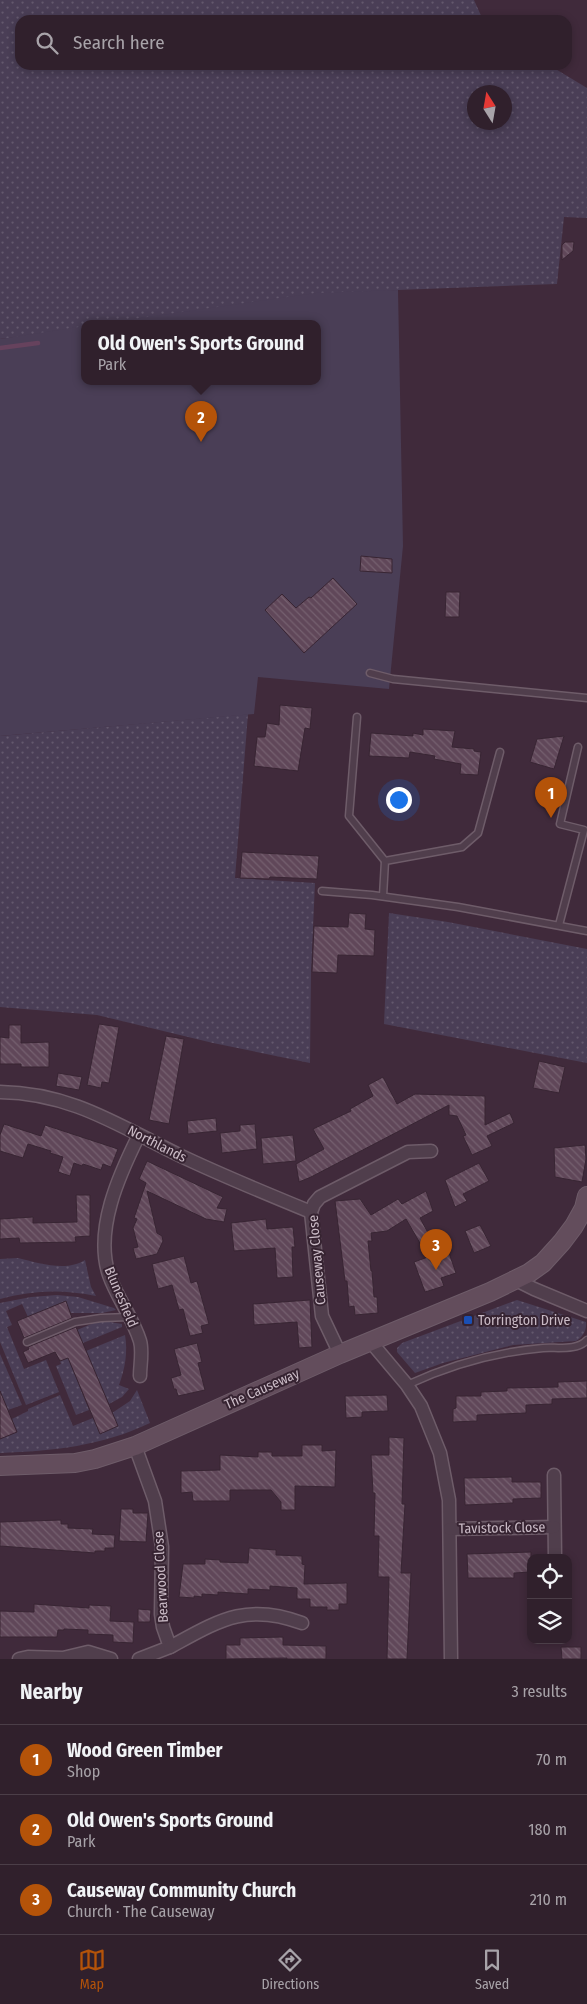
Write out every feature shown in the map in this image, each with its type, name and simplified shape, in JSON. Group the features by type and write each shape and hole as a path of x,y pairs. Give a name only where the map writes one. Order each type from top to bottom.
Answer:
{"main road":[{"name":"The Causeway","path":"0,1466 75,1463 135,1446 340,1354 490,1292 516,1280 543,1263 562,1242 584,1208 587,1196"}],"street":[{"name":"Northlands","path":"0,1092 31,1094 63,1100 106,1117 218,1173 310,1212"},
{"name":"Blunesfield","path":"139,1135 113,1197 104,1242 104,1253 109,1275 141,1342 140,1376"},
{"name":"Causeway Close","path":"340,1354 322,1316 310,1212 320,1197 408,1152 431,1151"},
{"path":"516,1280 587,1311"},
{"path":"370,1341 407,1385 424,1414 440,1453 449,1497 452,1659"},
{"name":"Bearwood Close","path":"135,1446 155,1501 162,1547 161,1614 170,1647"},
{"name":"Tavistock Close","path":"554,1475 555,1554"},
{"name":"Tavistock Close","path":"450,1529 554,1527"},
{"path":"139,1659 170,1647 214,1624 233,1617 271,1613 302,1623"},
{"path":"18,1659 28,1657 63,1658 88,1652 111,1659"}],"lane":[{"path":"370,674 393,679 587,698"},
{"path":"357,717 349,816 385,862 383,896"},
{"path":"558,925 584,830 560,824 578,747"},
{"path":"385,862 462,847 478,833 500,752"},
{"path":"322,891 383,896 458,907 587,932"},
{"path":"27,1342 75,1322 101,1318 129,1317"},
{"path":"407,1385 434,1372 464,1363 543,1348 572,1347 580,1345 587,1340"}],"shaded area":[{"path":"0,0 474,0 481,15 15,15 15,70 557,70 587,88 587,218 564,217 557,284 398,290 154,320 81,320 81,329 0,339"},
{"path":"398,290 403,546 389,689 258,677 254,714 0,736 0,339 81,327 81,385 321,385 321,320 127,320 316,293"},
{"path":"248,714 235,878 315,883 310,1063 213,1043 97,1015 0,1007 0,736"},
{"path":"389,913 448,922 587,949 587,1063 384,1024"},
{"path":"18,1258 61,1266 78,1264 85,1260 91,1287 96,1296 72,1292 48,1292 0,1299 0,1259"},
{"path":"57,1295 78,1297 116,1310 102,1313 71,1313 65,1301 28,1317 22,1304 6,1311 12,1325 7,1327 24,1369 46,1360 59,1392 26,1405 0,1342 0,1303 31,1297"},
{"path":"517,1300 586,1322 584,1333 576,1341 513,1345 443,1363 415,1373 397,1352 397,1348 402,1343"},
{"path":"104,1321 122,1324 122,1327 83,1343 77,1330 96,1322"},
{"path":"125,1335 125,1360 119,1385 129,1389 122,1397 109,1404 86,1351"},
{"path":"0,1354 22,1405 8,1410 0,1391"},
{"path":"68,1358 89,1410 76,1415 56,1366 61,1364 60,1361"},
{"path":"137,1390 150,1423 114,1437 77,1446 39,1451 0,1453 0,1439 17,1432 12,1419 28,1411 28,1409 60,1395 73,1426 93,1418 100,1433 118,1426 112,1413 130,1401"}],"building":[{"path":"565,242 574,242 573,251 562,260 562,245"},
{"path":"361,556 392,559 392,573 360,571"},
{"path":"333,578 357,604 304,653 265,610 282,594 296,608 309,597 311,598"},
{"path":"446,592 460,592 459,617 445,617"},
{"path":"280,705 312,708 310,729 305,728 298,771 254,766 257,737 265,737 267,723 279,725"},
{"path":"423,729 455,731 452,747 474,749 474,751 481,752 478,775 460,774 461,764 434,759 435,756 410,752 409,758 369,756 371,733 413,736 413,733 423,735"},
{"path":"564,736 554,769 530,762 537,739"},
{"path":"242,852 319,856 317,879 240,878"},
{"path":"349,913 366,914 365,929 375,930 374,956 338,955 337,973 312,972 314,926 348,927"},
{"path":"99,1024 119,1027 109,1083 102,1082 101,1088 87,1085"},
{"path":"9,1025 21,1025 21,1043 49,1042 49,1067 21,1067 21,1064 0,1064 0,1037 9,1038"},
{"path":"166,1036 184,1039 169,1124 149,1120"},
{"path":"539,1061 565,1067 559,1093 533,1088"},
{"path":"58,1073 82,1077 79,1090 56,1086"},
{"path":"383,1077 397,1104 415,1094 485,1096 485,1125 510,1113 514,1123 487,1136 492,1146 472,1155 463,1136 466,1135 457,1116 449,1115 449,1105 299,1182 296,1164 324,1149 313,1129 351,1111 350,1109 373,1096 368,1085"},
{"path":"216,1118 217,1131 188,1134 187,1121"},
{"path":"4,1124 41,1136 45,1125 118,1149 111,1167 103,1164 101,1170 74,1163 70,1176 58,1172 63,1157 50,1153 51,1151 28,1144 23,1158 0,1151 0,1135"},
{"path":"255,1124 257,1149 222,1153 220,1133 240,1131 240,1125"},
{"path":"293,1135 296,1161 263,1164 261,1138"},
{"path":"585,1145 586,1159 582,1182 555,1177 554,1148"},
{"path":"147,1161 223,1197 217,1208 227,1209 224,1222 206,1219 147,1191 157,1233 162,1236 163,1241 157,1254 136,1259 133,1248 138,1247 133,1228 137,1219 134,1218 146,1183 139,1179"},
{"path":"479,1163 489,1181 463,1194 467,1201 455,1207 445,1180"},
{"path":"426,1191 433,1211 420,1218 439,1253 448,1250 456,1273 441,1278 444,1286 425,1292 414,1262 428,1257 406,1219 387,1231 371,1233 372,1241 368,1241 374,1297 377,1297 378,1313 355,1315 354,1306 349,1307 335,1201 360,1199 371,1215 398,1199 402,1204"},
{"path":"76,1195 90,1195 90,1236 75,1237 76,1242 20,1243 19,1238 0,1239 0,1219 33,1217 33,1223 77,1222"},
{"path":"266,1219 267,1229 293,1227 295,1247 292,1247 293,1277 277,1278 275,1248 234,1251 231,1223"},
{"path":"480,1225 491,1246 474,1253 465,1231"},
{"path":"184,1256 191,1283 197,1281 209,1324 201,1326 203,1333 190,1336 183,1309 179,1310 172,1285 158,1289 152,1264"},
{"path":"310,1300 312,1347 299,1348 297,1322 254,1325 253,1304"},
{"path":"66,1301 72,1318 24,1338 17,1321"},
{"path":"76,1327 118,1426 100,1434 68,1358 60,1361 55,1352 28,1363 23,1352 29,1349 28,1347"},
{"path":"197,1343 202,1362 198,1363 205,1390 178,1396 171,1378 181,1375 174,1349"},
{"path":"587,1381 587,1398 552,1399 552,1404 526,1405 526,1413 477,1415 477,1421 453,1422 456,1396 481,1396 481,1392 507,1391 507,1388 558,1387 558,1382"},
{"path":"0,1391 17,1432 0,1439"},
{"path":"387,1395 388,1411 362,1412 362,1417 346,1418 345,1396"},
{"path":"389,1437 404,1438 402,1504 405,1504 401,1573 411,1573 407,1659 387,1659 389,1577 378,1577 379,1536 374,1536 375,1493 373,1493 371,1455 389,1455"},
{"path":"302,1445 322,1445 322,1451 336,1450 335,1487 295,1486 295,1510 281,1510 281,1502 271,1490 230,1490 230,1501 193,1501 192,1492 181,1493 181,1471 220,1470 220,1455 258,1457 258,1452 272,1452 272,1456 302,1456"},
{"path":"512,1477 512,1482 541,1482 541,1498 513,1499 513,1503 465,1505 464,1478"},
{"path":"121,1509 133,1509 133,1513 148,1513 146,1542 119,1541"},
{"path":"61,1520 61,1524 68,1524 68,1528 93,1529 92,1534 115,1535 114,1548 105,1548 105,1551 95,1551 95,1553 0,1546 0,1522"},
{"path":"249,1548 276,1550 276,1555 302,1556 302,1564 305,1565 304,1584 347,1583 347,1604 339,1604 339,1610 327,1610 327,1607 310,1607 310,1599 297,1599 297,1588 270,1586 270,1590 248,1589 248,1594 218,1592 218,1595 202,1594 202,1597 179,1597 183,1564 205,1564 205,1559 220,1560 220,1562 248,1563"},
{"path":"531,1552 531,1554 527,1554 527,1572 514,1573 514,1578 468,1578 467,1554"},
{"path":"34,1604 89,1608 89,1605 111,1606 110,1621 134,1622 133,1643 113,1642 113,1635 88,1634 88,1630 58,1630 57,1637 0,1637 0,1611 34,1612"},
{"path":"138,1609 151,1610 150,1622 138,1622"},
{"path":"283,1637 283,1645 326,1646 326,1659 226,1659 226,1645 240,1645 240,1638"},
{"path":"561,1647 581,1647 581,1659 562,1659"}],"waterway":[{"path":"0,348 38,343"}],"place":[{"name":"Old Owen's Sports Ground","path":"201,442"},
{"name":"Wood Green Timber","path":"551,818"},
{"name":"Causeway Community Church","path":"436,1270"},
{"name":"Torrington Drive","path":"468,1320"}]}
